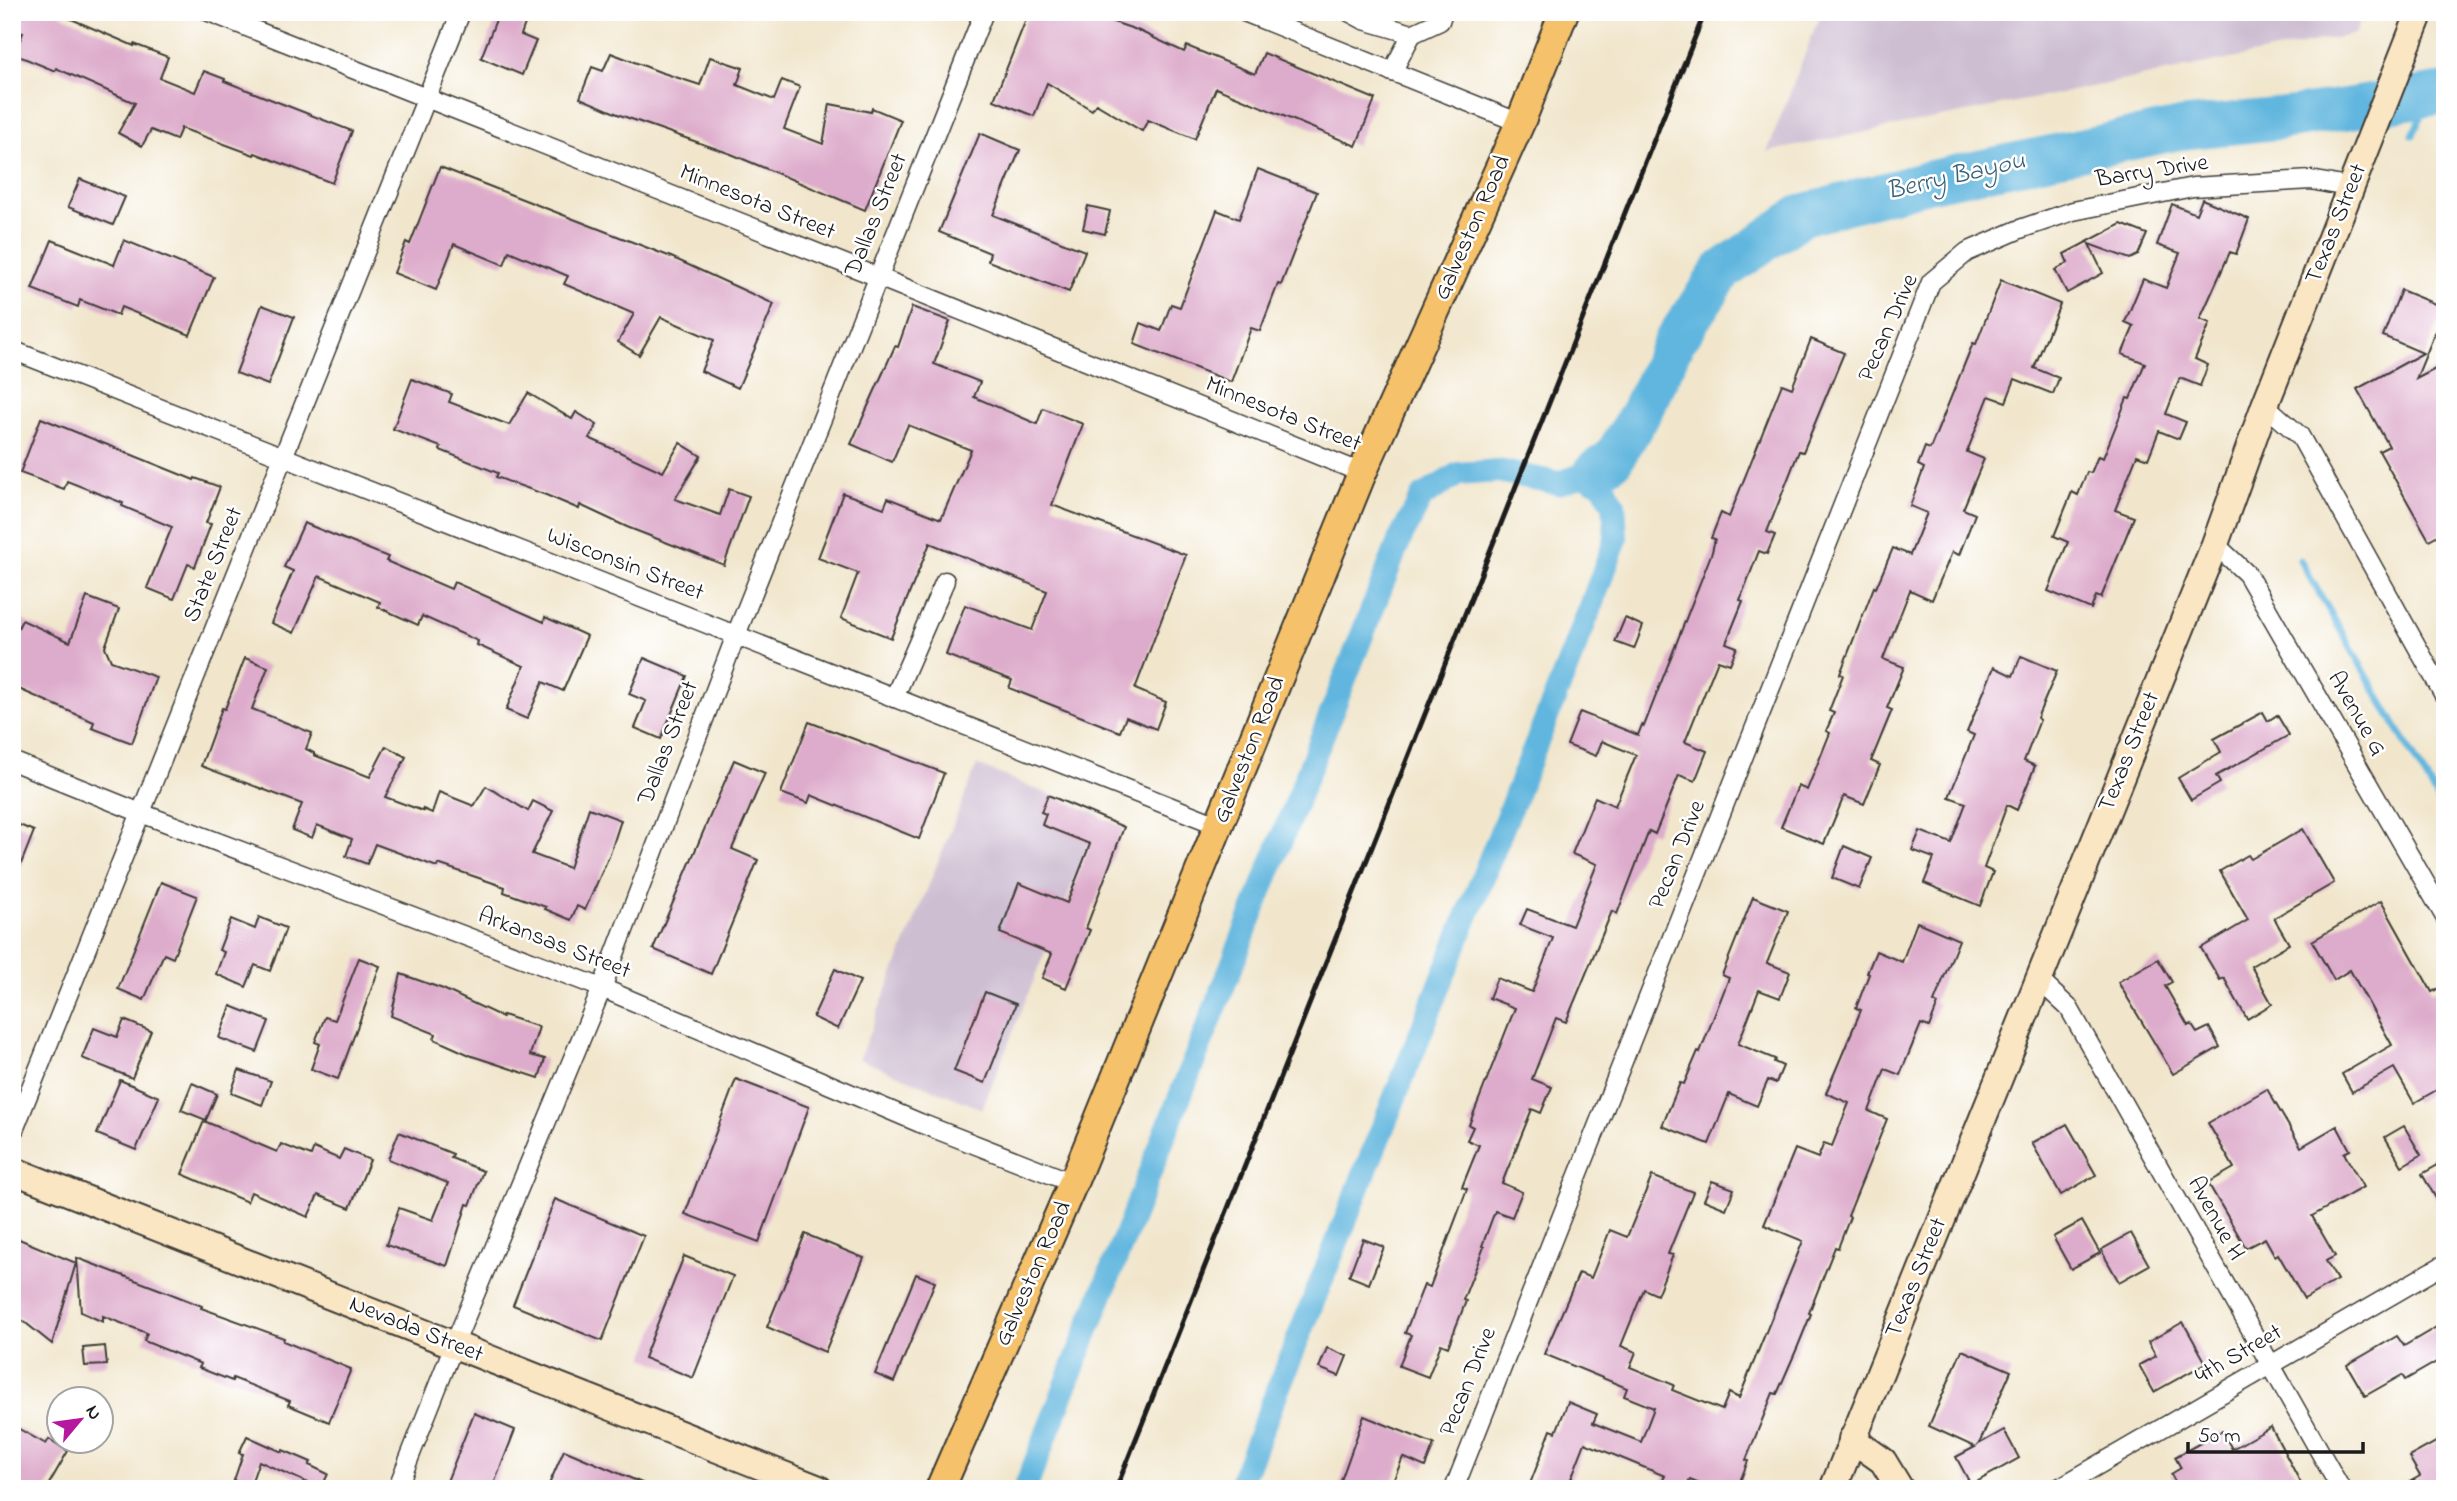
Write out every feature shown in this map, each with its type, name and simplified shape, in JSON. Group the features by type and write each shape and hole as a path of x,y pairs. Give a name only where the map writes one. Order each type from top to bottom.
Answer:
{"main road":[{"name":"Galveston Road","path":"940,1489 1073,1184 1362,473 1520,122 1564,12"}],"street":[{"name":"Minnesota Street","path":"209,12 878,277 1362,473"},
{"name":"State Street","path":"12,1135 461,12"},
{"name":"Dallas Street","path":"397,1489 602,988 736,635 984,12"},
{"path":"1244,12 1520,122"},
{"path":"1349,12 1364,20 1412,34"},
{"path":"1392,72 1412,34 1440,21 1443,12"},
{"name":"Texas Street","path":"1833,1489 2215,544 2265,405 2420,12"},
{"name":"Barry Drive","path":"1967,252 2020,229 2073,211 2193,187 2311,180 2352,188"},
{"name":"Pecan Drive","path":"1454,1489 1931,282 1967,252"},
{"name":"Wisconsin Street","path":"12,350 1220,826"},
{"path":"2265,405 2300,436 2443,690"},
{"name":"Avenue G","path":"2215,544 2247,574 2445,917"},
{"path":"894,698 945,582"},
{"name":"Arkansas Street","path":"12,761 141,813 602,988 920,1123 1073,1184"},
{"name":"Avenue H","path":"2038,979 2068,1008 2341,1489"},
{"name":"Nevada Street","path":"12,1170 820,1489"},
{"name":"4th Street","path":"2057,1489 2445,1264"},
{"path":"1852,1439 1883,1461 1900,1489"}],"shaded area":[{"path":"1821,12 2364,12 2355,34 1767,152"},
{"path":"977,765 1100,815 982,1109 859,1059"}],"building":[{"path":"12,12 55,12 134,46 168,57 160,78 195,92 204,71 352,131 332,183 181,128 176,140 151,130 142,146 118,133 135,103 56,68 55,71 14,54 23,33 12,30"},
{"path":"499,12 529,12 521,35 536,41 522,75 481,58"},
{"path":"1029,12 1084,12 1137,30 1184,52 1187,46 1255,74 1264,53 1375,99 1356,146 1216,88 1195,139 1148,120 1142,131 1096,104 1092,110 1047,83 1034,116 994,100"},
{"path":"611,53 700,85 710,57 743,68 737,85 774,100 782,80 800,87 784,129 823,144 830,104 871,112 872,108 901,120 865,210 731,154 580,98 592,67 603,71"},
{"path":"980,133 1020,150 993,215 1085,251 1069,292 988,261 990,253 939,232"},
{"path":"440,167 671,257 774,304 738,388 701,371 714,340 661,317 639,355 618,342 634,314 564,284 568,276 509,251 504,265 454,244 436,290 394,273 406,242 410,244"},
{"path":"1258,169 1317,192 1281,285 1278,284 1260,331 1251,328 1231,382 1134,344 1141,323 1161,331 1171,304 1180,307 1217,210 1239,219"},
{"path":"80,179 125,197 113,225 68,207"},
{"path":"2202,199 2249,219 2236,254 2230,252 2200,319 2210,323 2195,359 2208,365 2200,386 2180,378 2166,414 2186,422 2179,439 2159,431 2148,459 2137,455 2115,510 2134,517 2101,598 2096,596 2091,609 2048,591 2068,542 2054,536 2072,492 2078,495 2087,472 2091,473 2098,456 2103,458 2127,398 2130,399 2145,363 2122,354 2134,326 2125,322 2143,279 2166,288 2180,253 2157,245 2172,204 2196,214"},
{"path":"1088,206 1110,211 1105,234 1083,229"},
{"path":"2121,224 2147,234 2138,255 2130,259 2089,244 2103,273 2067,293 2055,270 2068,263 2064,254"},
{"path":"52,240 114,265 124,240 214,277 190,335 121,307 118,315 80,300 78,307 32,289"},
{"path":"2001,280 2060,304 2034,368 2059,378 2053,394 2015,379 2006,402 1989,396 1967,452 1984,459 1963,509 1975,514 1959,555 1952,552 1932,600 1910,590 1883,659 1904,667 1887,708 1892,710 1871,761 1880,765 1864,804 1844,796 1824,844 1781,827 1798,786 1807,790 1830,733 1826,731 1834,713 1829,711 1843,675 1840,674 1874,587 1876,588 1893,548 1910,555 1927,513 1910,506 1924,468 1918,465 1925,447 1930,449"},
{"path":"2401,290 2445,308 2416,379 2445,364 2445,531 2429,540 2379,451 2389,446 2357,389 2423,353 2383,336"},
{"path":"262,305 294,317 268,385 236,373"},
{"path":"912,307 950,321 934,364 980,382 974,397 1037,424 1043,408 1083,424 1052,505 1186,555 1135,689 1166,702 1156,729 1126,717 1120,732 1009,688 1012,680 946,655 965,605 1032,630 1047,591 930,543 891,638 841,618 858,573 818,558 843,493 884,508 888,498 941,519 971,450 908,425 892,462 851,444 895,346 898,347"},
{"path":"1811,339 1844,353 1803,452 1799,451 1767,532 1775,535 1767,554 1759,551 1740,600 1743,601 1726,643 1737,647 1730,664 1718,660 1685,742 1707,751 1695,781 1679,775 1655,834 1649,831 1617,914 1612,911 1566,1022 1556,1018 1532,1079 1552,1087 1541,1113 1532,1109 1502,1183 1522,1192 1512,1217 1495,1211 1448,1347 1441,1344 1428,1377 1399,1366 1411,1335 1405,1333 1424,1285 1430,1287 1467,1189 1462,1187 1479,1145 1467,1140 1473,1127 1469,1125 1515,1008 1489,998 1497,978 1532,992 1553,938 1520,925 1527,909 1572,926 1597,864 1572,854 1595,797 1615,806 1636,755 1602,741 1596,756 1567,745 1580,712 1638,735 1642,725 1644,726 1712,552 1715,539 1711,538 1721,513 1729,517 1782,384 1792,388"},
{"path":"412,379 452,394 449,402 509,425 528,393 572,419 576,412 597,425 589,438 663,472 680,443 701,456 675,499 720,515 729,489 749,496 724,565 627,527 580,505 579,509 496,477 498,473 393,429"},
{"path":"41,418 194,480 195,478 220,487 206,523 211,524 195,567 188,564 174,599 147,588 172,527 122,506 123,503 67,481 64,489 20,473"},
{"path":"304,523 388,557 386,561 451,589 454,582 544,622 545,617 587,636 563,691 543,682 527,719 506,710 524,666 477,645 478,641 422,616 418,625 378,607 380,602 319,576 294,633 271,623 293,571 284,567"},
{"path":"87,597 119,609 105,647 111,661 156,677 132,743 92,728 94,722 12,686 12,640 22,620 70,642"},
{"path":"1625,618 1643,626 1634,649 1615,642"},
{"path":"2021,656 2057,671 2037,718 2040,720 2024,761 2035,766 2017,810 2007,805 1984,868 1993,872 1980,906 1924,883 1934,858 1912,850 1920,831 1951,843 1966,803 1949,797 1974,735 1967,732 1994,667 2013,676"},
{"path":"245,658 268,667 252,709 312,733 306,749 314,755 370,777 386,746 406,757 385,797 432,813 439,792 474,806 486,786 528,811 533,801 553,811 532,854 569,868 589,808 621,820 610,854 585,910 577,906 571,920 545,909 546,907 504,892 505,887 438,864 437,867 375,844 367,864 346,856 352,839 317,825 312,838 292,830 302,804 201,766 222,708 225,709"},
{"path":"644,658 687,676 661,739 635,728 646,701 629,694"},
{"path":"2263,712 2268,721 2277,715 2289,735 2216,776 2220,783 2191,800 2178,778 2221,752 2214,739"},
{"path":"809,722 944,773 919,839 811,795 808,803 781,793"},
{"path":"734,760 765,773 732,849 758,860 711,974 653,949"},
{"path":"1048,795 1124,827 1086,928 1090,930 1066,988 1042,978 1052,954 1000,933 1019,883 1067,903 1090,844 1042,825 1046,814 1041,812"},
{"path":"12,822 34,831 13,884 12,884"},
{"path":"2303,829 2334,883 2274,918 2289,944 2251,966 2272,1004 2247,1019 2224,978 2220,980 2201,948 2248,920 2220,871 2248,855 2251,859"},
{"path":"1844,846 1872,858 1859,889 1832,878"},
{"path":"161,882 197,896 173,958 164,954 144,1000 118,989"},
{"path":"1753,897 1788,911 1767,963 1790,972 1780,998 1759,990 1738,1044 1775,1059 1774,1062 1783,1066 1776,1083 1768,1080 1757,1106 1729,1094 1709,1144 1662,1126 1680,1083 1684,1084 1698,1051 1700,1052 1729,978 1722,975"},
{"path":"2381,901 2432,992 2445,984 2445,1085 2414,1103 2394,1068 2352,1092 2342,1074 2392,1045 2350,970 2334,980 2312,941"},
{"path":"259,917 286,928 270,971 255,965 246,987 216,974 224,952 219,950 231,919 255,929"},
{"path":"1917,922 1959,940 1934,1002 1938,1004 1929,1027 1921,1024 1900,1075 1885,1069 1869,1111 1887,1119 1838,1248 1835,1247 1809,1313 1811,1314 1777,1394 1773,1393 1737,1489 1712,1489 1690,1480 1685,1489 1658,1489 1665,1476 1585,1443 1567,1489 1528,1489 1551,1430 1556,1432 1568,1402 1597,1414 1593,1423 1641,1442 1654,1408 1624,1396 1627,1388 1544,1354 1579,1273 1591,1278 1610,1230 1627,1237 1652,1176 1693,1192 1668,1254 1673,1255 1657,1295 1644,1289 1621,1346 1636,1352 1630,1367 1674,1385 1672,1390 1722,1410 1729,1393 1739,1398 1803,1241 1764,1225 1795,1149 1818,1158 1824,1143 1832,1146 1849,1103 1826,1093 1861,1010 1856,1008 1869,974 1867,973 1876,951 1902,962"},
{"path":"359,958 380,966 338,1079 311,1069 320,1044 315,1042 325,1017 335,1020"},
{"path":"2158,959 2172,982 2165,986 2188,1026 2191,1024 2197,1033 2209,1027 2220,1047 2173,1074 2118,982"},
{"path":"835,969 860,981 838,1029 813,1017"},
{"path":"401,974 443,989 502,1017 503,1015 539,1027 530,1055 545,1059 539,1078 472,1056 434,1039 436,1034 391,1016"},
{"path":"985,992 1016,1004 985,1083 954,1071"},
{"path":"231,1006 269,1021 257,1052 219,1038"},
{"path":"124,1020 151,1031 132,1078 82,1058 94,1028 117,1037"},
{"path":"239,1070 271,1081 262,1105 231,1093"},
{"path":"736,1079 809,1107 759,1242 685,1214"},
{"path":"120,1080 159,1097 136,1150 97,1134"},
{"path":"192,1083 217,1094 206,1120 181,1110"},
{"path":"2267,1089 2301,1147 2337,1126 2350,1150 2344,1153 2363,1187 2312,1216 2335,1256 2326,1261 2337,1280 2304,1299 2278,1254 2275,1256 2265,1238 2246,1248 2208,1183 2234,1168 2208,1123"},
{"path":"204,1121 277,1152 281,1144 311,1156 314,1148 339,1159 344,1149 370,1160 350,1208 318,1195 308,1217 251,1192 247,1202 182,1174"},
{"path":"2067,1124 2096,1175 2061,1195 2032,1143"},
{"path":"2404,1126 2421,1155 2402,1166 2385,1137"},
{"path":"399,1132 453,1154 451,1158 483,1171 470,1205 467,1204 447,1266 386,1245 399,1208 433,1220 448,1183 388,1159"},
{"path":"2445,1161 2445,1214 2422,1174"},
{"path":"1712,1181 1734,1189 1726,1209 1704,1200"},
{"path":"555,1199 644,1236 602,1341 513,1305"},
{"path":"2082,1221 2100,1253 2071,1269 2053,1237"},
{"path":"2131,1233 2149,1265 2119,1282 2101,1250"},
{"path":"805,1234 864,1258 825,1352 767,1327"},
{"path":"12,1236 76,1263 52,1344 12,1312"},
{"path":"1363,1239 1384,1247 1369,1284 1349,1276"},
{"path":"684,1256 733,1276 693,1378 644,1358"},
{"path":"77,1258 284,1338 283,1341 351,1369 329,1422 288,1405 290,1401 233,1378 232,1381 199,1368 201,1364 144,1341 147,1333 103,1316 103,1322 81,1312"},
{"path":"916,1274 935,1282 894,1382 875,1374"},
{"path":"2183,1322 2206,1363 2154,1392 2139,1365 2156,1356 2148,1342"},
{"path":"2445,1322 2445,1357 2405,1380 2402,1375 2365,1396 2347,1365 2397,1336 2404,1346"},
{"path":"105,1346 107,1365 85,1366 83,1348"},
{"path":"1327,1348 1347,1356 1339,1376 1319,1368"},
{"path":"1962,1350 2011,1371 1979,1444 2004,1430 2019,1458 1971,1485 1956,1457 1975,1447 1929,1426"},
{"path":"474,1413 515,1430 492,1489 444,1489"},
{"path":"1364,1416 1434,1444 1425,1467 1403,1457 1390,1489 1338,1489"},
{"path":"12,1425 46,1444 46,1456 65,1456 46,1489 12,1489"},
{"path":"2271,1427 2304,1489 2179,1489 2171,1474 2181,1468 2175,1457 2222,1431 2232,1449"},
{"path":"247,1436 311,1462 309,1465 328,1474 321,1489 259,1461 249,1489 231,1489 243,1454 239,1453"},
{"path":"2445,1437 2445,1489 2397,1489 2420,1476 2409,1457"},
{"path":"564,1450 656,1489 547,1489"}],"waterway":[{"name":"Berry Bayou","path":"1595,471 1613,459 1641,412 1674,342 1722,271 1802,215 1931,181 2180,129 2295,117 2445,93"},
{"path":"2413,135 2429,96"},
{"path":"1025,1489 1400,539 1422,497 1458,474 1498,471 1558,483 1595,471 1614,504 1616,539 1238,1489"},
{"path":"2300,560 2445,811"}],"railway":[{"path":"1116,1489 1705,12"}]}
